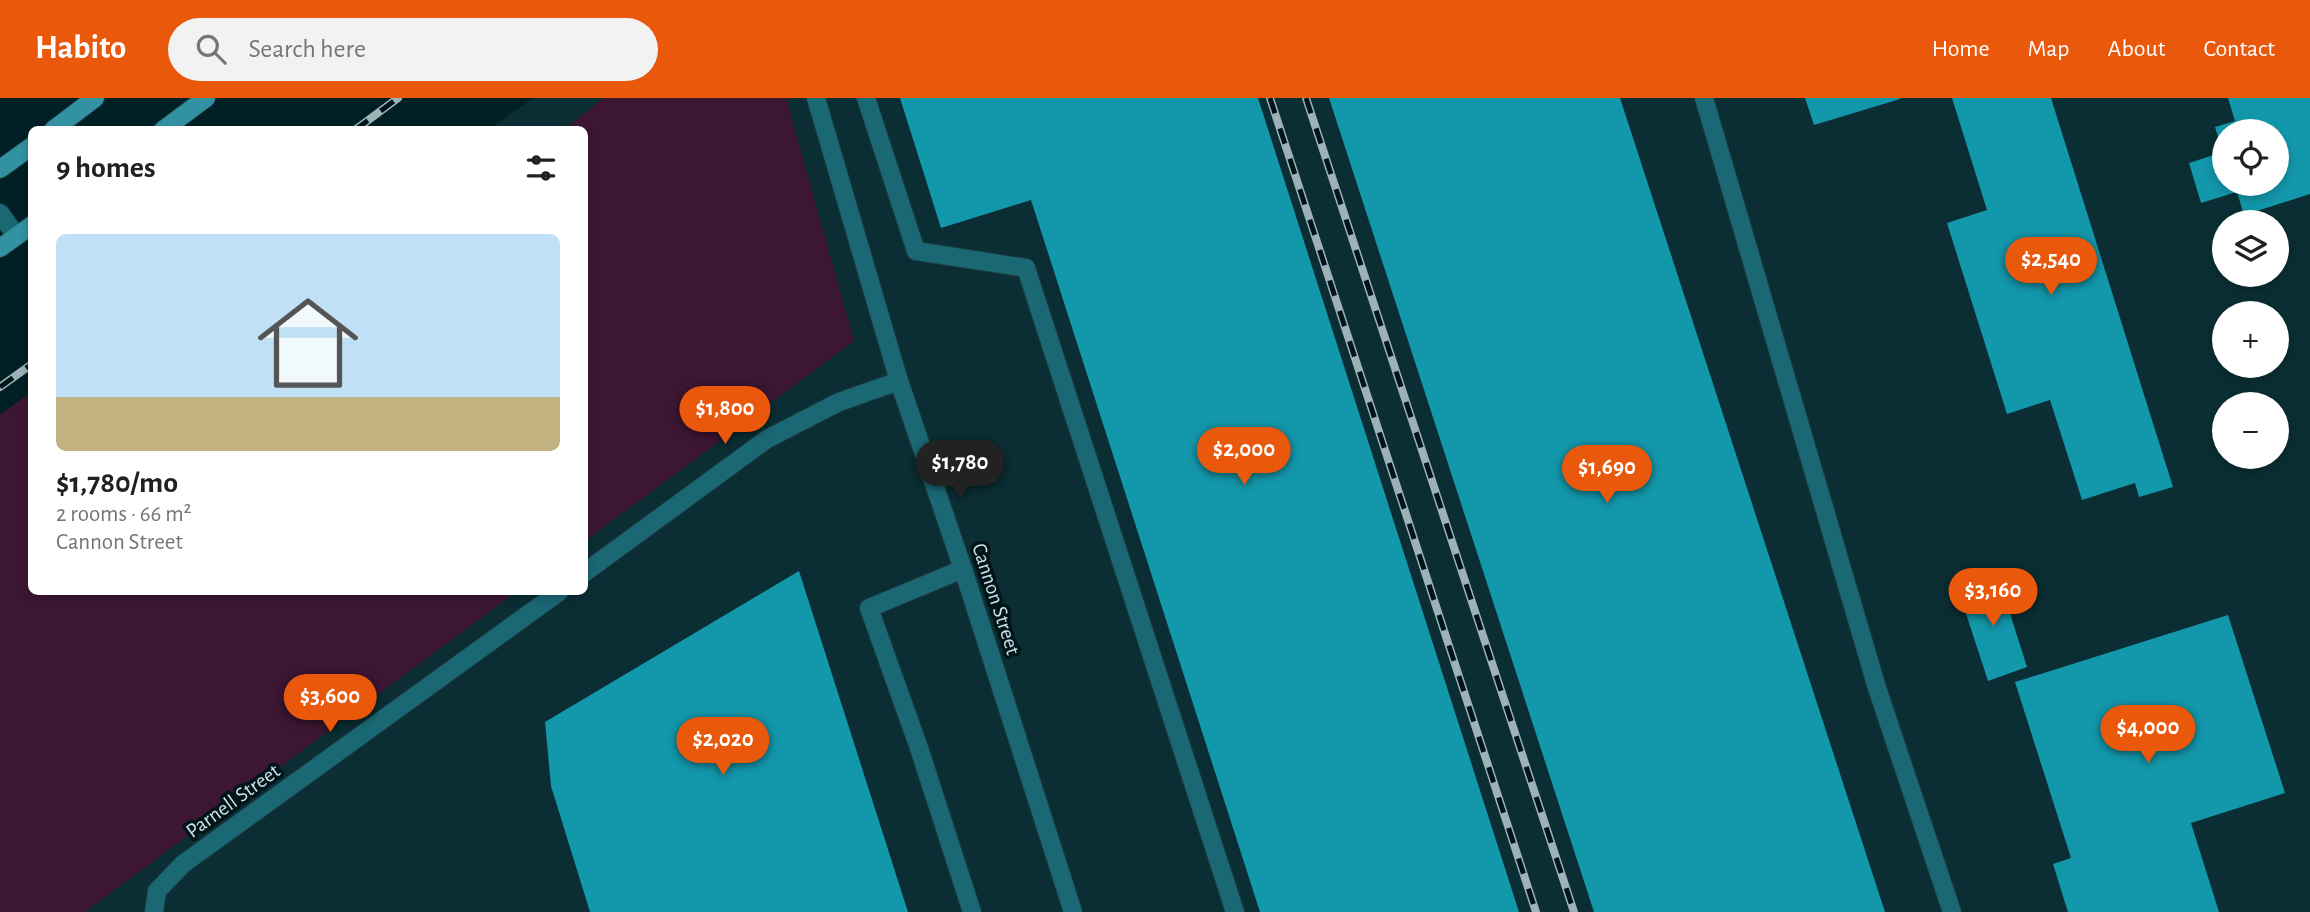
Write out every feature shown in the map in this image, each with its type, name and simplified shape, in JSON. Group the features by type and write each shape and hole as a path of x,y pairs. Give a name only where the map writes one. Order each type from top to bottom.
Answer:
{"main road":[{"path":"58,126 94,98"},
{"path":"168,126 206,98"},
{"path":"0,169 28,149"},
{"path":"0,248 28,228"}],"street":[{"name":"Cannon Street","path":"816,98 899,381 963,569 1073,912"},
{"path":"866,98 916,251 1026,268 1235,912"},
{"path":"1704,98 1877,688 1952,912"},
{"path":"0,213 16,236"},
{"path":"588,570 767,439 839,402 899,381"},
{"path":"963,569 869,608 919,748 972,912"},
{"name":"Parnell Street","path":"154,912 157,891 183,864 555,595"}],"shaded area":[{"path":"533,98 2310,98 2310,912 0,912 0,485 28,579 28,595 588,595 588,126 494,126"},
{"path":"604,98 786,98 854,341 588,539 588,126 568,126"},
{"path":"28,394 28,595 512,595 85,912 0,912 0,415"}],"building":[{"path":"900,98 1258,98 1519,912 1260,912 1031,200 941,228"},
{"path":"1329,98 1620,98 1885,912 1594,912"},
{"path":"1805,98 1900,98 1900,99 1814,125"},
{"path":"1952,98 2051,98 2173,487 2139,497 2135,483 2082,500 2050,400 2007,414 1947,223 1987,210"},
{"path":"2228,98 2310,98 2310,194 2260,210 2242,210 2238,196 2289,196 2289,119 2234,119"},
{"path":"2212,156 2212,196 2224,196 2201,203 2189,163"},
{"path":"799,571 908,912 590,912 551,786 545,722"},
{"path":"1998,576 2027,667 1988,681 1958,589"},
{"path":"2228,615 2285,793 2191,823 2219,912 2068,912 2053,864 2071,858 2015,682"}],"railway":[{"path":"360,126 398,98"},
{"path":"1270,98 1536,912"},
{"path":"1306,98 1574,912"},
{"path":"0,387 28,367"}]}
